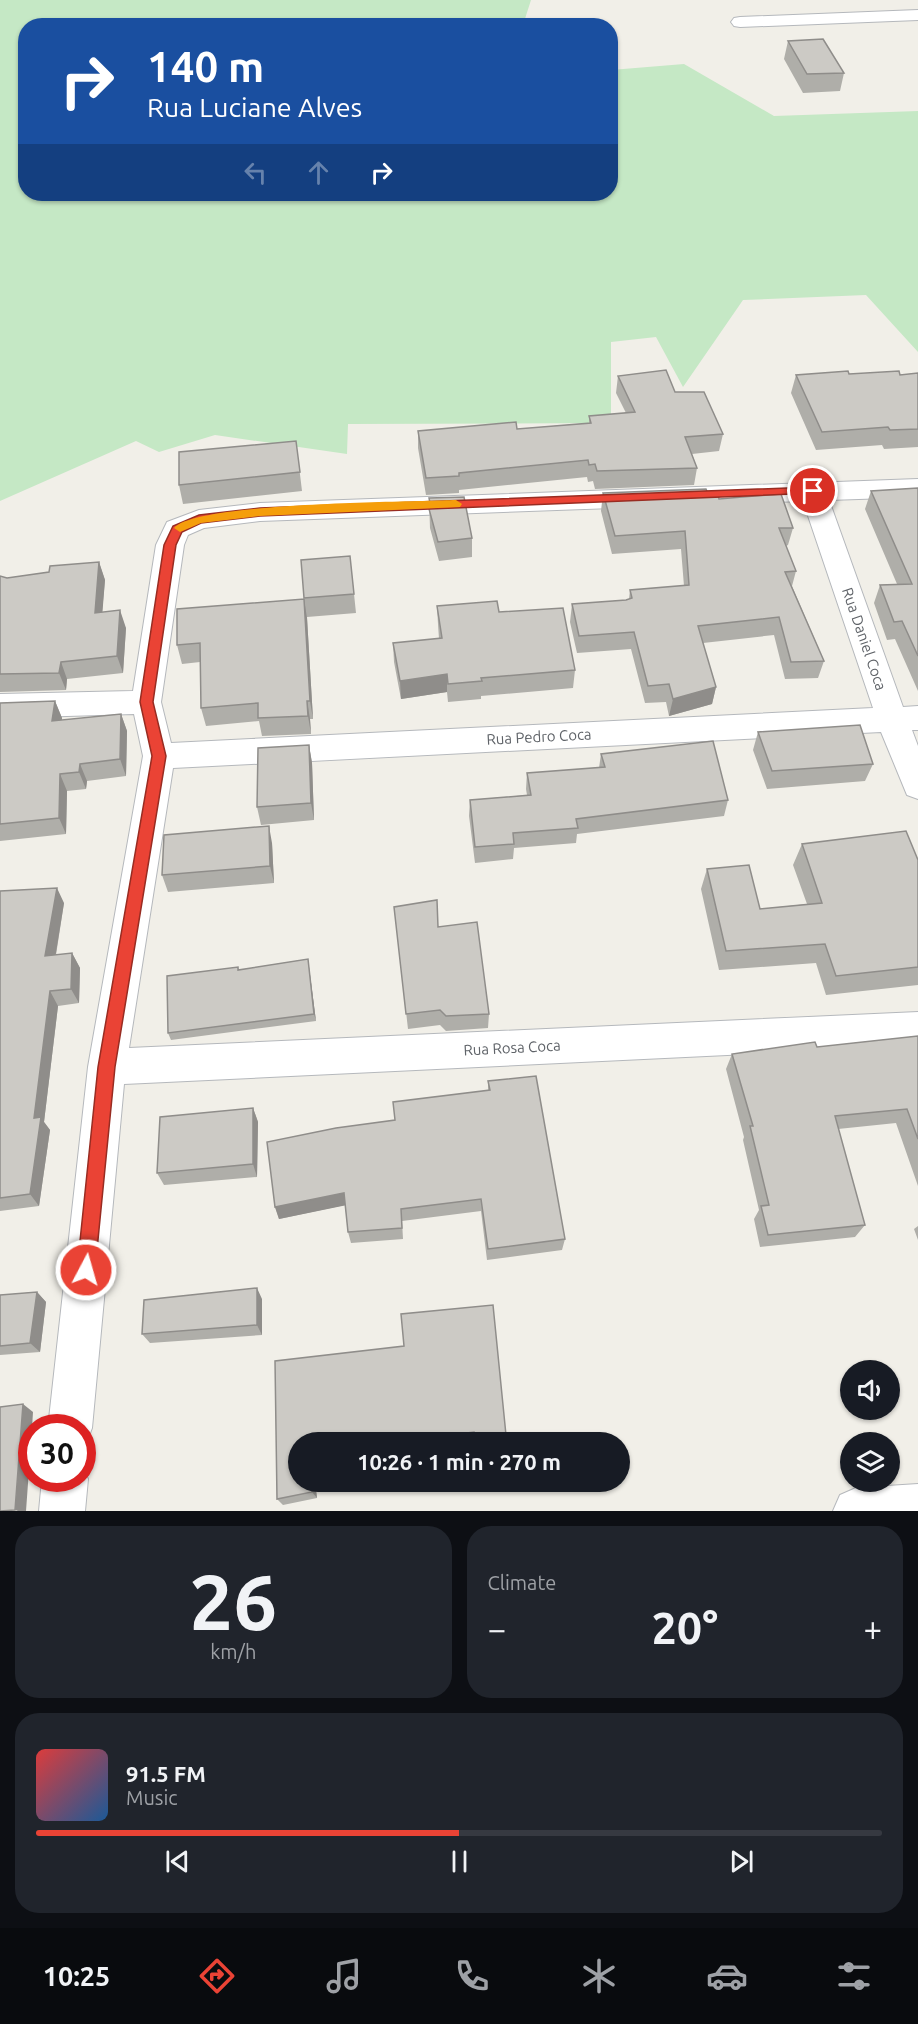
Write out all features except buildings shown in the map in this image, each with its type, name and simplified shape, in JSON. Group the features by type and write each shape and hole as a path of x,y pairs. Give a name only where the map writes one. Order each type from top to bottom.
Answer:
{"street":[{"path":"740,22 918,15"},
{"path":"71,1414 106,1067 159,756 146,702 170,545 177,529 199,519 260,512 918,488"},
{"name":"Rua Daniel Coca","path":"813,491 905,719 918,786"},
{"path":"0,706 146,702"},
{"name":"Rua Pedro Coca","path":"159,756 905,719"},
{"name":"Rua Rosa Coca","path":"106,1067 918,1029"},
{"path":"62,1511 64,1492"},
{"path":"856,1511 918,1507"}],"green space":[{"path":"0,0 531,0 525,18 18,18 18,201 618,201 618,69 684,64 774,116 918,111 918,352 866,295 743,300 683,387 656,337 611,342 611,423 348,424 347,454 215,435 159,452 136,441 0,501"}],"slow traffic":[{"path":"180,528 199,519 260,512 456,504"}],"route":[{"path":"86,1270 106,1067 159,756 146,702 170,545 177,529 199,519 260,512 813,491"}]}
